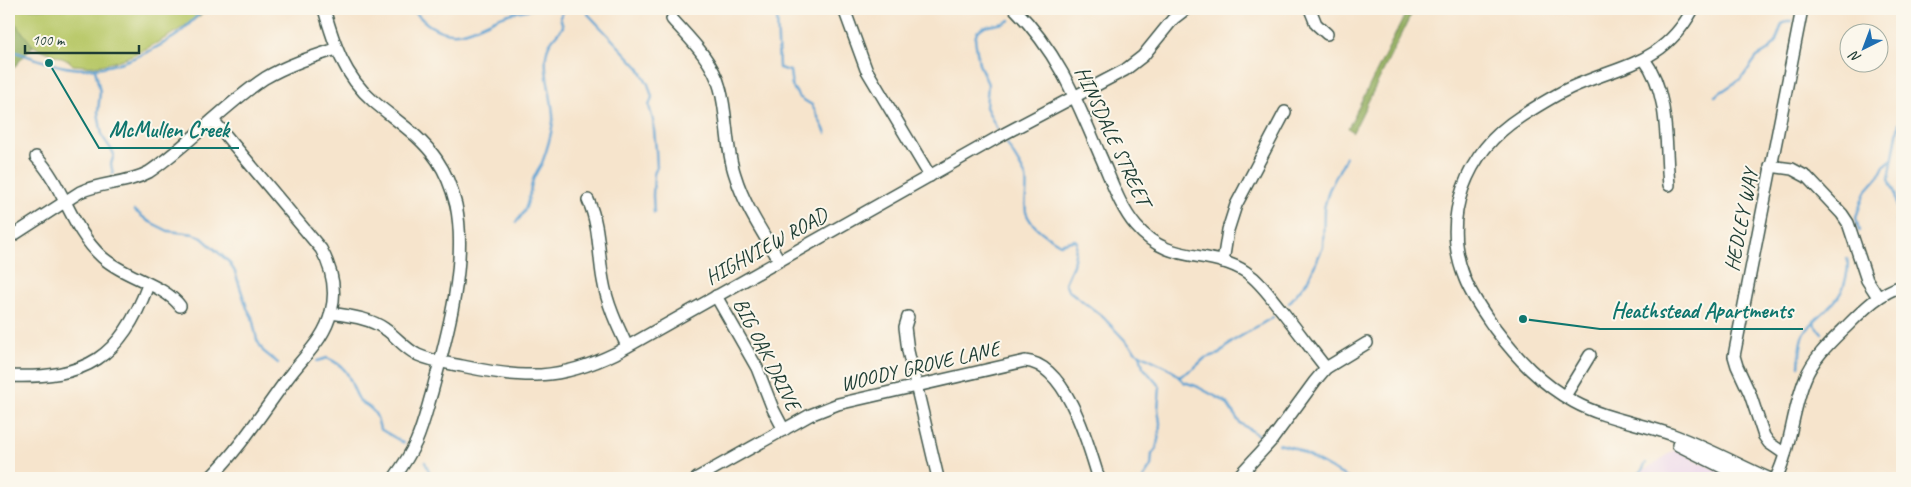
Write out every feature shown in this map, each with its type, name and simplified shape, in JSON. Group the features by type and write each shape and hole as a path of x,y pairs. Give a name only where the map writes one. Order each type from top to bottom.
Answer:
{"street":[{"path":"324,9 336,49 346,69 368,97 412,132 427,147 444,173 453,196 458,228 458,261 452,311 441,361 421,429 404,464 394,478"},
{"path":"844,9 866,69 930,176"},
{"name":"HINSDALE STREET","path":"1015,9 1031,25 1054,56 1075,97 1122,205 1136,227 1155,243 1168,250 1187,256 1223,262 1237,268 1256,281 1326,368"},
{"name":"HIGHVIEW ROAD","path":"331,313 373,322 392,334 412,352 424,358 506,375 545,376 582,368 599,362 930,176 1125,70 1138,61 1174,19 1186,9"},
{"path":"1310,9 1316,24 1327,34"},
{"path":"1693,9 1678,33 1661,49 1644,60 1570,88 1506,126 1486,147 1464,182 1459,196 1456,215 1456,243 1459,262 1468,286 1489,320 1515,354 1537,376 1565,396 1600,414 1673,435 1768,478"},
{"name":"HEDLEY WAY","path":"1785,454 1769,443 1764,436 1750,394 1736,366 1734,356 1802,9"},
{"path":"672,19 702,54 717,78 724,104 728,144 735,175 752,214 779,260"},
{"path":"9,238 80,192 144,175 154,169 248,90 276,72 301,60 336,49"},
{"path":"1644,60 1656,81 1661,96 1669,185"},
{"path":"1223,262 1228,230 1236,205 1284,112"},
{"path":"210,478 239,447 283,384 320,338 331,313 334,292 327,261 321,249 213,120"},
{"path":"36,157 48,170 83,234 98,253 114,266 170,296 180,306"},
{"path":"1770,166 1792,169 1806,176 1842,214 1848,223 1867,280 1878,297"},
{"path":"588,200 597,228 600,263 606,293 612,313 627,346"},
{"path":"9,376 34,377 57,375 83,367 96,359 118,341 127,330 148,284"},
{"path":"1776,478 1784,463 1801,389 1810,367 1825,348 1867,306 1878,297 1902,286"},
{"name":"BIG OAK DRIVE","path":"716,296 757,368 773,409 784,430"},
{"path":"908,318 905,336 938,478"},
{"path":"1237,478 1271,441 1314,381 1326,368 1367,343"},
{"path":"1565,396 1590,355"},
{"name":"WOODY GROVE LANE","path":"698,478 715,474 810,415 838,404 1021,361 1029,361 1048,369 1073,408 1086,438 1098,476"},
{"path":"1659,431 1666,439 1744,478"}],"shaded area":[{"path":"1675,450 1732,478 1632,478"}],"green space":[{"path":"9,9 210,9 156,44 111,63 90,66 73,65 69,61 33,46 9,15"},
{"path":"1408,9 1414,9 1353,132 1348,128"},
{"path":"9,15 33,46 9,73"}],"waterway":[{"path":"9,56 16,52 51,64 72,68 85,69 112,65 138,56 163,44 178,34 206,9"},
{"path":"412,9 429,25 447,33 472,30 506,15 532,9"},
{"path":"516,222 526,208 533,180 546,153 550,137 553,113 546,73 546,53 550,43 563,27 560,17 565,9"},
{"path":"586,9 588,14 639,68 648,84 652,97 649,106 653,120 657,167 654,174 654,213"},
{"path":"772,9 777,15 779,68 790,71 792,86 799,97 812,105 826,133"},
{"path":"997,129 986,107 988,84 979,64 975,39 977,32 983,27 1010,20"},
{"path":"1715,96 1742,78 1757,57 1769,50 1776,41 1782,24 1791,21"},
{"path":"1898,25 1902,26"},
{"path":"95,69 100,92 98,112 102,136 114,155 111,164 113,174"},
{"path":"1902,119 1899,123 1889,179 1895,193 1898,213 1896,219 1902,237"},
{"path":"1007,144 1026,178 1025,204 1026,212 1031,222 1040,231 1060,244 1075,240 1077,242 1073,265 1065,283 1068,290 1103,317 1136,352 1172,370 1184,382 1196,386 1224,401 1240,423 1261,437"},
{"path":"1289,303 1308,280 1323,247 1324,208 1329,190 1346,157"},
{"path":"1859,231 1856,217 1865,192 1879,176 1884,166 1891,160"},
{"path":"134,210 148,221 168,231 194,234 202,238 229,262 235,272 252,317 257,340 263,351 278,363"},
{"path":"1799,366 1804,335 1814,321 1832,304 1842,291 1847,273 1847,259"},
{"path":"1179,377 1194,368 1205,358 1219,354 1233,341 1273,317"},
{"path":"1814,321 1822,333"},
{"path":"1140,354 1143,367 1160,387 1158,409 1159,435 1156,449 1152,454 1151,466 1143,478"},
{"path":"317,361 327,358 342,367 349,377 360,401 374,412 380,429 404,443"},
{"path":"1279,444 1294,448 1348,478"},
{"path":"425,462 432,478"},
{"path":"1633,478 1642,470 1646,463"}],"place":[{"name":"McMullen Creek","path":"49,63"},
{"name":"Heathstead Apartments","path":"1523,319"}]}
